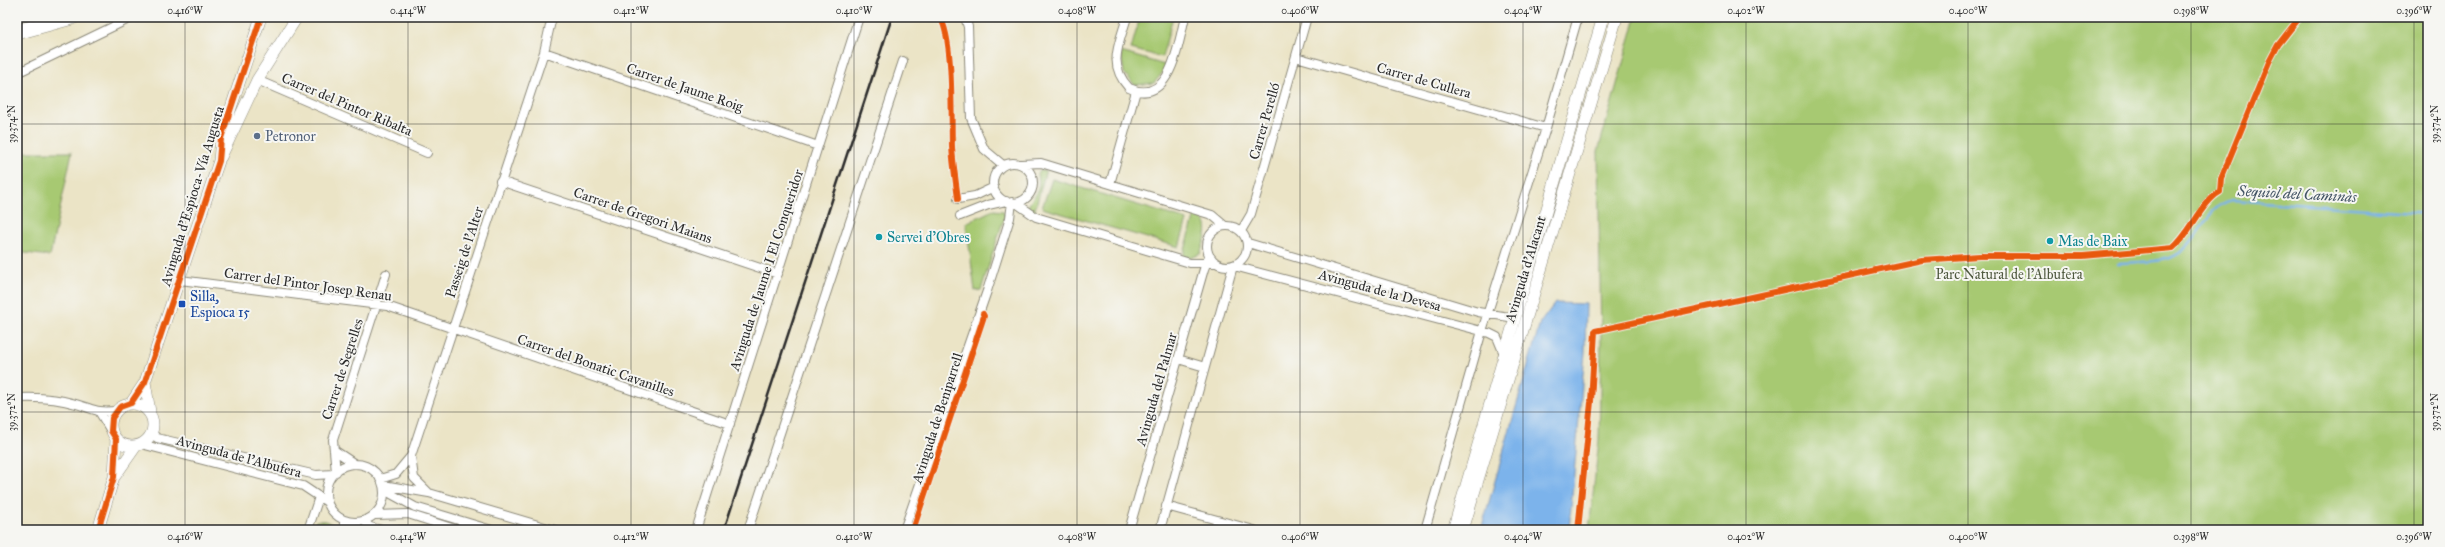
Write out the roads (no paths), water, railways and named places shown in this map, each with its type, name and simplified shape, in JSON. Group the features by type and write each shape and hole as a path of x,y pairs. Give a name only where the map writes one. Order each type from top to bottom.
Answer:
{"highway":[{"path":"17,32 72,17"}],"main road":[{"name":"Avinguda d'Espioca-Vía Augusta","path":"145,382 219,161 221,138 261,17"},
{"path":"219,161 257,80 297,17"},
{"name":"Avinguda d'Alacant","path":"1454,530 1603,17"},
{"name":"Avinguda d'Alacant","path":"1463,530 1617,17"},
{"path":"98,530 114,477 114,435 112,418 116,411 130,403 145,382"},
{"path":"114,477 138,445 152,433 154,423 150,412 145,382"},
{"path":"130,403 142,405 150,412"},
{"path":"114,435 125,445 138,445"}],"street":[{"path":"17,73 133,17"},
{"name":"Passeig de l'Alter","path":"382,485 396,474 412,456 500,181 544,52 552,17"},
{"name":"Avinguda de Jaume I El Conqueridor","path":"696,530 859,17"},
{"path":"965,17 968,27 971,118 984,148 1003,166"},
{"path":"1127,17 1115,62 1121,80 1129,88 1136,91 1151,90 1165,81 1172,64 1186,17"},
{"name":"Carrer Perelló","path":"1241,231 1251,214 1307,17"},
{"name":"Avinguda d'Alacant","path":"1425,530 1482,331 1546,128 1578,17"},
{"name":"Carrer de Jaume Roig","path":"544,52 818,146"},
{"name":"Carrer de Cullera","path":"1296,57 1546,128"},
{"path":"748,530 903,61"},
{"name":"Carrer del Pintor Ribalta","path":"257,80 427,152"},
{"path":"1110,184 1136,91"},
{"path":"1010,163 1022,164 1041,163 1212,215 1225,226 1241,231 1248,243 1245,258 1234,266 1220,266 1210,261 1190,263 1036,217 996,193 994,187 995,175 1003,166 1010,163"},
{"path":"960,216 988,204 1011,202 1028,196 1033,185 1032,175 1022,164"},
{"name":"Carrer de Gregori Maians","path":"500,181 778,274"},
{"path":"958,199 975,196 994,187"},
{"name":"Avinguda de Beniparrell","path":"904,530 1008,225 1011,202"},
{"path":"1210,261 1207,248 1208,239 1218,228 1225,226"},
{"name":"Avinguda de la Devesa","path":"1248,243 1488,314 1509,317 1517,312"},
{"name":"Avinguda del Palmar","path":"1129,530 1178,359 1210,261"},
{"path":"1160,530 1234,266"},
{"name":"Avinguda de la Devesa","path":"1234,266 1482,331 1497,337 1505,357"},
{"name":"Carrer de Segrelles","path":"334,473 333,440 386,274"},
{"name":"Carrer del Pintor Josep Renau","path":"180,280 387,306 453,331"},
{"name":"Carrer del Bonatic Cavanilles","path":"453,331 730,424"},
{"path":"1178,359 1205,367"},
{"path":"17,398 42,397 76,404 100,413 116,411"},
{"path":"100,413 114,435"},
{"name":"Avinguda de l'Albufera","path":"152,433 157,438 264,464 316,475 334,473"},
{"name":"Avinguda de l'Albufera","path":"138,445 303,486 327,502"},
{"path":"334,450 355,464 365,466 374,472 382,485 384,500 375,515 359,525"},
{"path":"412,456 414,478 429,492"},
{"path":"355,464 334,473 326,492 327,502 334,514 344,520 359,525 383,530 405,530"},
{"path":"382,485 429,492 555,530"},
{"path":"382,485 415,507 492,530"},
{"path":"308,530 319,497"},
{"path":"1166,506 1254,530"},
{"path":"375,515 404,514 458,530"},
{"path":"344,520 344,530"}],"water":[{"path":"1555,303 1586,304 1585,352 1569,530 1481,530 1540,323"}],"waterway":[{"name":"Sequiol del Caminàs","path":"2117,263 2157,261 2170,258 2180,253 2195,237 2214,210 2222,204 2232,200 2428,213"}],"railway":[{"path":"724,530 892,17"}],"place":[{"name":"Petronor","path":"257,136"},
{"name":"Servei d'Obres","path":"879,237"},
{"name":"Mas de Baix","path":"2050,241"},
{"name":"Silla, Espioca 15","path":"182,304"}],"park label":[{"name":"Parc Natural de l'Albufera","path":"2009,274"}]}
